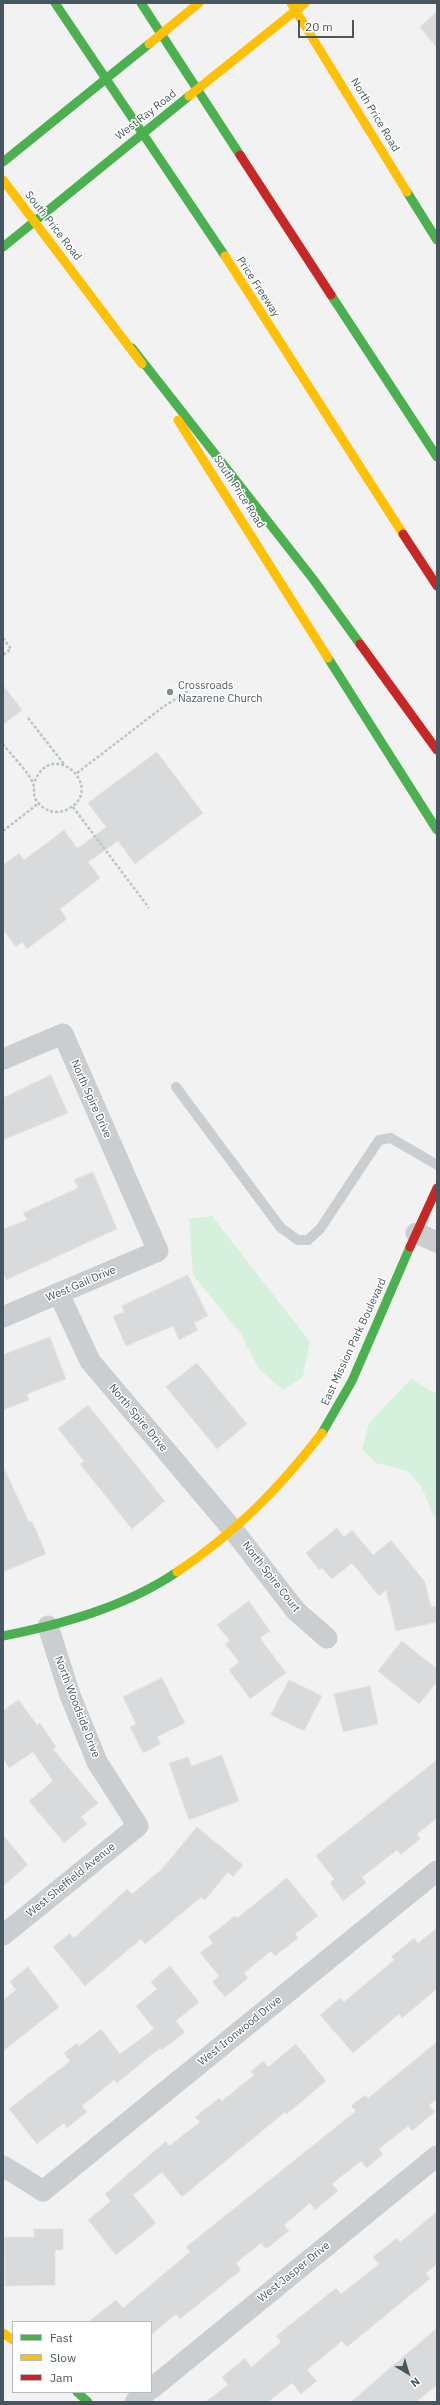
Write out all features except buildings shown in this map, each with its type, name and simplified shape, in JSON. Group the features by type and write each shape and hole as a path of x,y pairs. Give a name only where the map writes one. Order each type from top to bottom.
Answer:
{"main road":[{"name":"Price Freeway","path":"55,3 236,273 437,586"},
{"path":"141,3 437,457"},
{"path":"3,162 199,3"},
{"name":"West Ray Road","path":"3,247 35,222 72,189 256,42 293,7 305,3"},
{"name":"North Price Road","path":"293,7 437,240"},
{"name":"South Price Road","path":"3,180 132,348 294,601 437,830"},
{"path":"132,348 313,579 437,750"},
{"name":"East Mission Park Boulevard","path":"3,1636 48,1626 97,1611 159,1584 191,1565 264,1505 293,1473 330,1421 350,1384 437,1188"},
{"path":"3,2333 12,2339"},
{"path":"78,2393 88,2402"}],"street":[{"name":"North Spire Drive","path":"3,1059 63,1034 158,1251"},
{"path":"416,1233 437,1242"},
{"name":"West Gail Drive","path":"3,1318 158,1251"},
{"name":"North Spire Drive","path":"59,1294 90,1361 234,1531"},
{"name":"North Spire Court","path":"234,1531 296,1611 327,1638"},
{"name":"North Woodside Drive","path":"48,1626 70,1695 97,1762 138,1826"},
{"name":"West Sheffield Avenue","path":"3,1935 138,1826"},
{"name":"West Ironwood Drive","path":"3,2166 43,2190 437,1871"},
{"name":"West Jasper Drive","path":"152,2388 437,2156"},
{"path":"135,2402 146,2393"}],"lane":[{"path":"176,1087 281,1228 298,1240 308,1240 320,1229 379,1140 392,1138 437,1165"}],"path":[{"path":"3,638 11,649 3,654"},
{"path":"77,773 163,707 188,691"},
{"path":"28,718 64,765 77,773 82,787 78,802 73,807 66,811 51,812 39,804 35,797 34,783 36,776 48,766 64,765"},
{"path":"3,744 34,783"},
{"path":"3,831 39,804"},
{"path":"73,807 149,908"}],"green space":[{"path":"212,1216 310,1342 303,1377 283,1390 259,1369 241,1334 193,1275 189,1219"},
{"path":"411,1379 437,1394 437,1518 434,1517 422,1488 408,1471 376,1463 362,1449 369,1423"}],"traffic: fast":[{"path":"55,3 225,256"},
{"path":"141,3 240,155"},
{"path":"3,162 149,44"},
{"path":"3,247 189,96"},
{"path":"407,192 437,240"},
{"path":"331,295 437,457"},
{"path":"132,348 313,579 360,644"},
{"path":"328,658 437,830"},
{"path":"322,1433 352,1381 410,1247"},
{"path":"3,1636 48,1626 93,1613 136,1595 177,1572"},
{"path":"78,2393 88,2402"}],"traffic: slow":[{"path":"149,44 199,3"},
{"path":"291,3 407,192"},
{"path":"189,96 305,3"},
{"path":"3,180 142,364"},
{"path":"225,256 403,534"},
{"path":"178,420 328,658"},
{"path":"177,1572 218,1541 255,1509 306,1454 322,1433"},
{"path":"3,2333 12,2339"}],"traffic: jam":[{"path":"240,155 331,295"},
{"path":"403,534 437,586"},
{"path":"360,644 437,750"},
{"path":"410,1247 437,1188"}],"place":[{"name":"Crossroads Nazarene Church","path":"170,692"}]}
